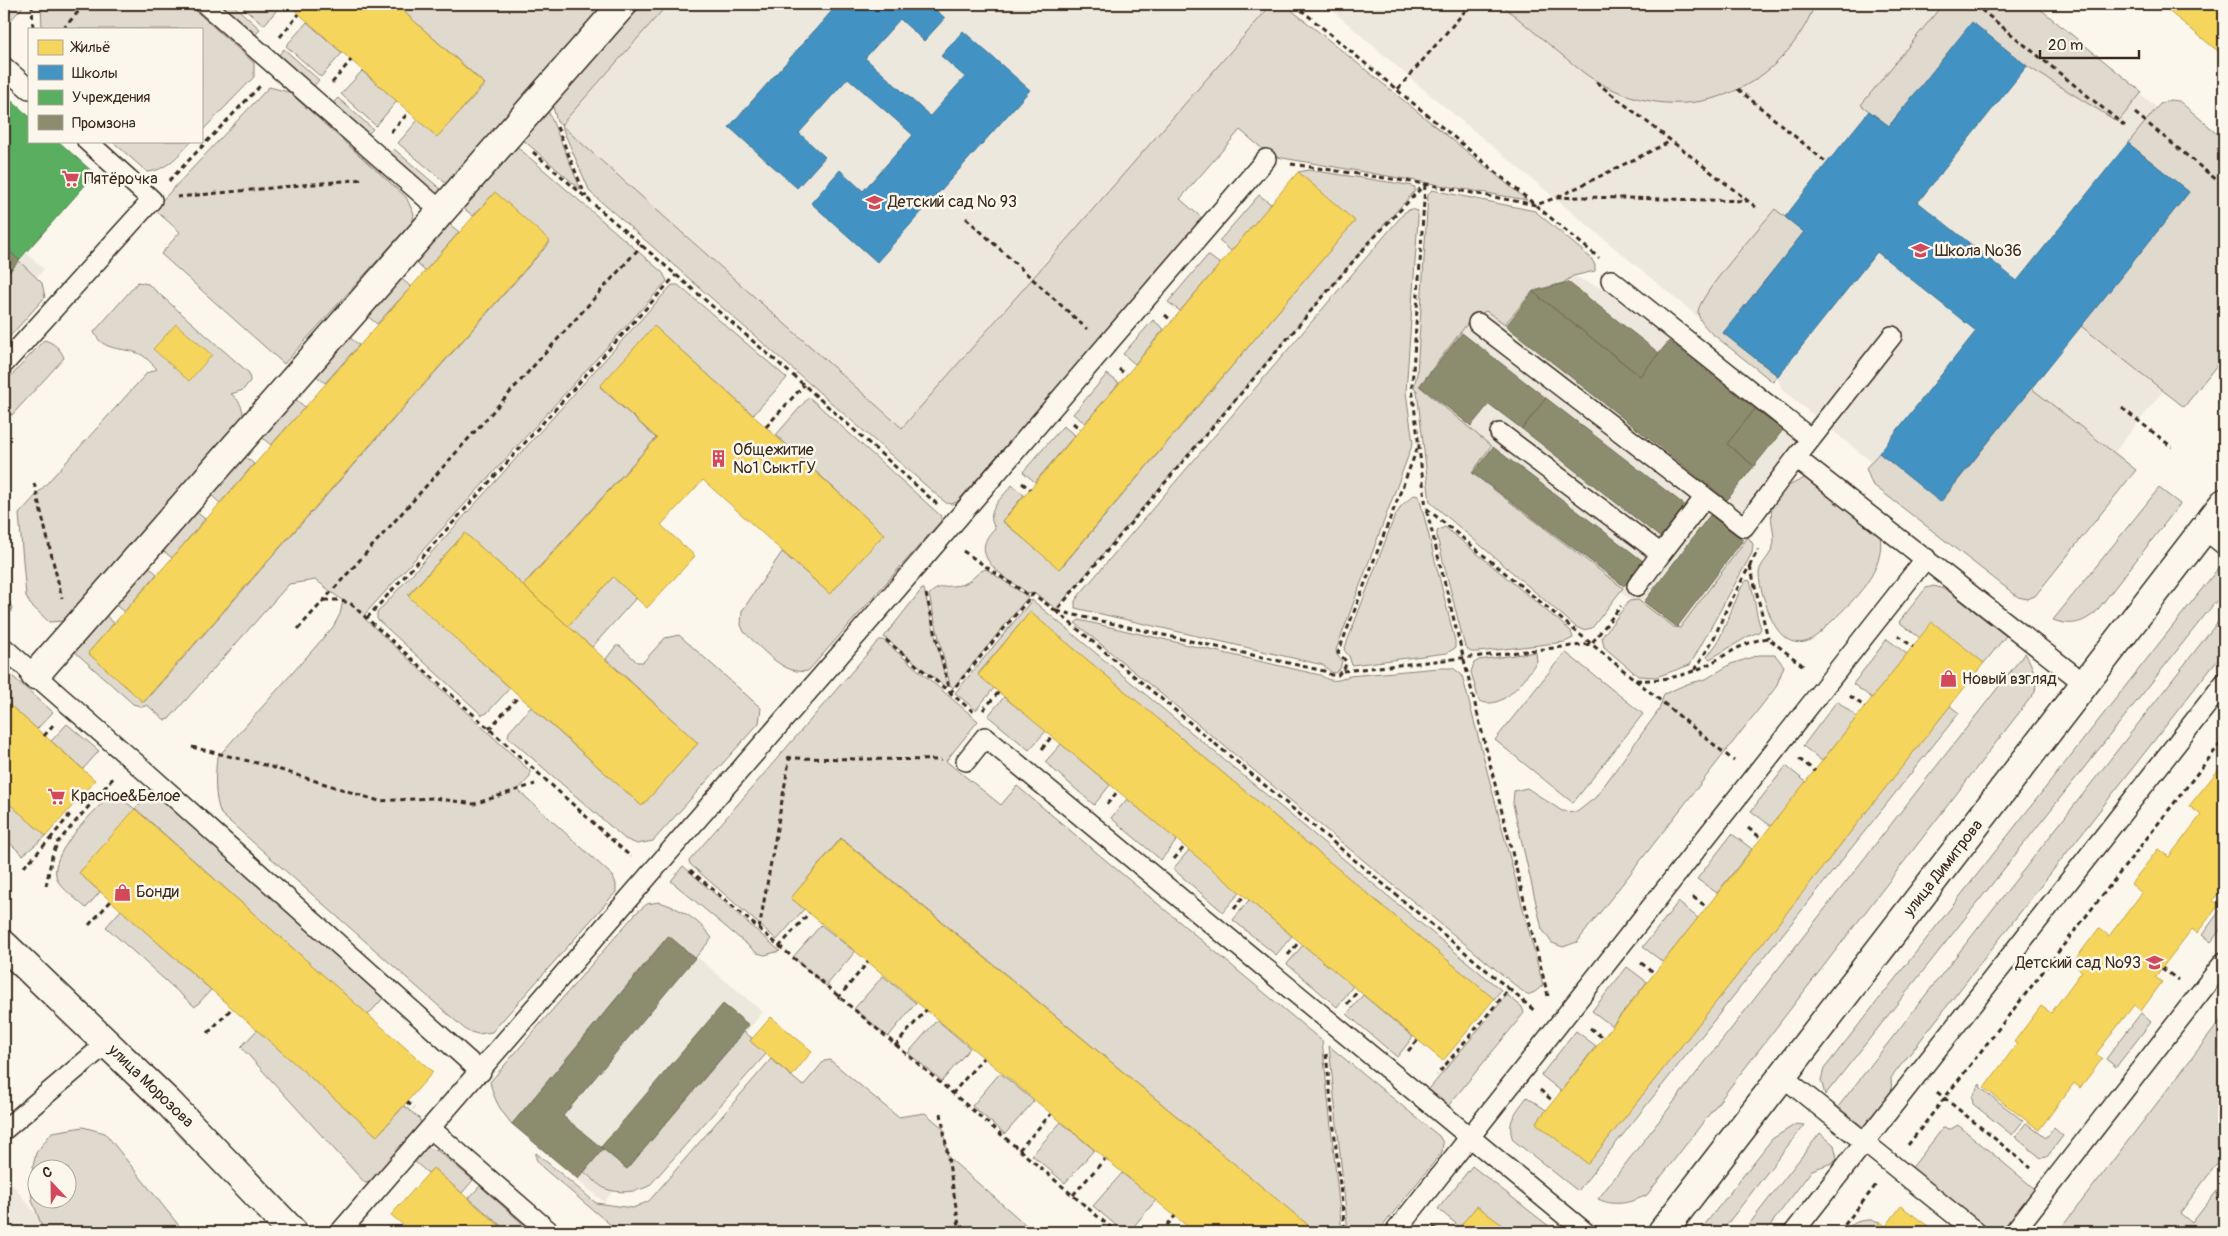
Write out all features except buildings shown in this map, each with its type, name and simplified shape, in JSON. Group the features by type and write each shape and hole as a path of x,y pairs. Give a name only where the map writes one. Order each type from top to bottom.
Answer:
{"street":[{"path":"35,675 440,211 624,4"},
{"name":"улица Димитрова","path":"1662,1232 2085,684 2214,537 2224,503"},
{"name":"улица Морозова","path":"4,945 168,1102 293,1232"}],"lane":[{"path":"205,4 440,211"},
{"path":"4,67 28,88"},
{"path":"4,364 152,200 88,142"},
{"path":"340,1232 481,1072 1266,159"},
{"path":"1612,280 1811,439"},
{"path":"1478,323 1744,527 1892,336"},
{"path":"1500,434 1661,554"},
{"path":"1796,458 2085,684"},
{"path":"1637,586 1705,497"},
{"path":"1395,1232 1926,558"},
{"path":"4,648 481,1072"},
{"path":"1794,1232 2224,683"},
{"path":"966,760 985,737 1585,1232"},
{"path":"2014,1232 2224,962"},
{"path":"4,1130 107,1043"},
{"path":"1782,1076 1864,1144 1976,1232"},
{"path":"430,1128 550,1232"}],"path":[{"path":"32,4 33,28"},
{"path":"64,28 85,4"},
{"path":"1294,4 1601,259 1612,280"},
{"path":"1398,90 1471,4"},
{"path":"1974,4 2124,126"},
{"path":"152,200 277,68"},
{"path":"1596,82 1758,208"},
{"path":"1738,89 1827,163"},
{"path":"543,95 587,198"},
{"path":"2136,113 2224,186"},
{"path":"510,132 804,385 956,521"},
{"path":"1266,159 1425,184 1536,205 1555,198 1672,141"},
{"path":"152,200 400,176"},
{"path":"1425,184 1412,387 1426,508 1556,1028"},
{"path":"1056,611 1368,245 1425,184"},
{"path":"1555,198 1748,200"},
{"path":"966,218 1106,346"},
{"path":"298,629 642,245"},
{"path":"367,618 676,275"},
{"path":"766,427 804,385"},
{"path":"2122,408 2172,447"},
{"path":"1343,671 1346,661 1338,653 1419,444"},
{"path":"34,483 71,633"},
{"path":"1426,508 1753,777"},
{"path":"1694,671 1714,638 1726,610 1761,544 1763,530 1757,510"},
{"path":"942,537 1031,597"},
{"path":"1750,566 1768,638 1827,683"},
{"path":"924,585 950,694"},
{"path":"1056,611 1324,671 1331,675 1338,675 1343,671 1591,644 1637,586"},
{"path":"950,694 1034,594 1556,1028"},
{"path":"324,600 346,601 367,618 650,874"},
{"path":"881,636 950,694"},
{"path":"1636,680 1667,678 1694,671 1752,640 1768,638"},
{"path":"978,716 999,692"},
{"path":"489,729 520,696"},
{"path":"1944,1098 2224,739"},
{"path":"192,748 265,765 379,801 434,798 474,804 535,784"},
{"path":"759,930 791,751"},
{"path":"46,886 52,856 58,842 130,758"},
{"path":"782,758 966,760"},
{"path":"24,867 69,816 66,813"},
{"path":"50,839 58,842"},
{"path":"669,852 838,998 1116,1232"},
{"path":"89,926 111,901"},
{"path":"779,947 809,913"},
{"path":"838,998 868,962"},
{"path":"1420,1096 1509,989"},
{"path":"208,1033 232,1008"},
{"path":"895,1046 926,1010"},
{"path":"1322,1016 1346,1232"},
{"path":"952,1094 983,1058"},
{"path":"1917,1076 2051,1184"},
{"path":"941,1113 960,1232"},
{"path":"1019,1150 1051,1114"},
{"path":"1073,1196 1105,1159"},
{"path":"1161,1232 1175,1216"}],"shaded area":[{"path":"4,4 25,4 4,28"},
{"path":"41,4 188,4 254,63 254,77 202,131 202,28 42,28"},
{"path":"221,4 232,4 260,29 254,37 219,6"},
{"path":"239,4 282,4 264,25"},
{"path":"395,4 605,4 449,186 398,143 418,120 437,137 485,84"},
{"path":"640,4 668,4 561,125 557,122 552,103"},
{"name":"Детский сад № 93","path":"668,4 1262,4 1268,9 902,428 561,125"},
{"path":"1272,4 1284,4 1527,200 1271,156 1240,130 1180,199 1203,219 958,501 952,504 946,503 590,192 561,125 902,428"},
{"name":"Школа №36","path":"1325,4 2031,4 2224,163 2224,326 2169,396 2162,392 2115,452 2122,457 2021,582 1782,390 1777,376 1723,333 1704,322 1409,77"},
{"path":"1501,4 1815,4 1799,35 1778,61 1753,81 1725,95 1695,102 1663,103 1630,96 1593,79"},
{"path":"1943,4 2034,4 2142,92 2118,122 2027,66 1972,23 1889,126 1861,105"},
{"path":"307,22 342,53 321,77 286,46"},
{"path":"284,49 319,80 312,88 277,57"},
{"path":"362,71 397,101 376,126 341,94"},
{"path":"269,87 289,92 406,197 414,214 413,221 284,364 161,254 180,232 154,209"},
{"path":"338,98 373,129 366,136 331,105"},
{"path":"2170,100 2179,101 2224,139 2224,356 2184,407 2081,326 2189,192 2128,143 2160,104"},
{"path":"547,108 581,190 521,138"},
{"path":"113,142 191,142 166,165 160,169 147,172"},
{"path":"515,145 663,273 667,281 365,614 364,618 530,771 530,777 518,790 613,876 616,884 616,892 492,1032 478,1034 467,1031 221,814 217,801 217,758 333,627 340,614 343,601 316,580 289,584 169,719 165,720 147,705 143,707 133,704 74,651 104,614 114,623 88,653 144,702 550,242 495,192 473,216 462,207"},
{"path":"394,149 444,192 436,195 387,156"},
{"path":"1309,170 1408,185 1415,187 1415,191 1380,229 1056,609 1034,592 1029,594 992,566 984,549 987,539 995,528 992,516 999,500 1012,485 1024,495 1002,521 1060,569 1355,221 1298,172"},
{"path":"1432,190 1535,211 1591,258 1595,265 1595,271 1573,276 1563,283 1533,291 1505,324 1486,311 1470,320 1419,386 1491,446 1472,473 1623,588 1592,628 1583,630 1576,627 1430,502 1417,391 1414,387 1417,374 1428,194"},
{"path":"1259,195 1271,204 1231,251 1219,241"},
{"path":"1411,209 1417,211 1418,219 1406,392 1413,443 1336,650 1337,655 1342,661 1340,669 1335,673 1323,665 1075,608 1075,601 1080,594 1405,212"},
{"path":"1775,209 1804,232 1723,333 1778,376 1773,382 1710,332 1701,321 1698,312 1708,292 1719,277"},
{"path":"448,223 459,232 425,271 414,261"},
{"path":"4,233 44,269 4,315"},
{"path":"1208,255 1220,264 1180,311 1168,302"},
{"path":"19,261 42,283 45,297 4,343 4,278"},
{"path":"1567,273 1603,289 1648,319 1811,448 1809,458 1795,479 1681,631 1668,629 1468,473 1419,386 1479,307"},
{"path":"400,277 411,287 377,324 366,315"},
{"path":"138,282 148,284 249,373 250,381 243,390 231,394 240,404 243,418 63,621 49,622 30,604 26,596 19,514 147,373 157,369 142,355 108,346 98,339 94,332"},
{"path":"672,285 678,285 787,378 753,415 654,326 600,387 656,438 523,585 465,533 408,595 510,688 487,713 482,715 377,619 377,613"},
{"path":"1153,320 1164,329 1135,364 1123,354"},
{"path":"348,336 359,345 325,383 314,374"},
{"path":"44,340 56,346 64,358 12,415 4,413 4,384"},
{"path":"1107,374 1119,383 1085,423 1073,414"},
{"path":"2031,388 2136,470 2035,596 2027,599 2018,597 1872,484 1866,468 1879,453 1941,502"},
{"path":"809,397 941,516 941,521 808,671 799,671 781,665 744,632 741,625 742,611 782,552 830,594 884,534 776,435"},
{"path":"294,398 305,407 271,445 260,436"},
{"path":"1063,426 1075,435 1035,482 1023,472"},
{"path":"243,455 254,464 220,503 209,493"},
{"path":"1807,477 1880,535 1881,548 1874,572 1859,593 1816,636 1808,641 1799,643 1788,640 1773,623 1763,596 1759,573 1774,544 1771,514 1775,499 1784,489"},
{"path":"2159,488 2180,504 2095,613 2085,620 2075,623 2053,620"},
{"path":"1414,495 1419,496 1455,641 1455,648 1447,653 1352,665 1349,656 1344,650 1394,518 1402,505"},
{"path":"194,510 205,519 172,558 160,548"},
{"path":"1445,527 1571,631 1573,638 1565,642 1478,652 1471,652 1465,647 1437,537 1437,531"},
{"path":"1748,537 1753,544 1752,553 1690,665 1656,677 1638,676 1604,647 1602,637 1629,601 1638,600 1674,627 1680,628"},
{"path":"2224,561 2224,591 1825,1095 1821,1080 1824,1069"},
{"path":"146,564 157,574 124,612 113,603"},
{"path":"986,569 1028,597 953,688 950,685 929,595 938,588 966,583"},
{"path":"613,577 636,598 592,647 568,626"},
{"path":"1747,580 1750,581 1761,628 1759,632 1710,659 1707,657 1718,642 1741,588"},
{"path":"1934,586 1947,590 2006,636 1984,663 1933,623 1920,638 1899,622 1926,588"},
{"path":"922,589 924,589 947,686 945,687 884,637"},
{"path":"4,592 12,607 11,612 4,619"},
{"path":"1032,600 1501,990 1494,999 1030,612 978,674 994,688 976,710 955,693"},
{"path":"2224,614 2224,651 1891,1078 1892,1101 1868,1131 1838,1107"},
{"path":"1079,620 1320,675 1330,680 1349,676 1439,668 1453,668 1462,675 1543,985 1535,992 1527,995 1075,623"},
{"path":"679,635 761,708 759,723 653,841 637,844 625,839 508,737 509,732 531,707 642,806 698,743 606,659 616,646 620,646 637,662 643,662 665,638"},
{"path":"1887,639 1907,654 1872,698 1853,684"},
{"path":"879,640 883,640 978,721 946,761 1001,805 1017,786 1322,1041 1342,1232 1303,1232 1308,1225 841,838 791,898 804,909 777,940 690,864 689,861"},
{"path":"1536,652 1537,661 1527,676 1513,691 1497,702 1479,701 1471,672 1474,663 1479,660"},
{"path":"1565,652 1643,714 1573,803 1495,740"},
{"path":"2025,653 2034,672 2035,692 1647,1195 1622,1203 1610,1203 1598,1199"},
{"path":"1759,655 1775,655 1784,666 1776,687 1577,942 1563,947 1552,943 1542,929 1513,804 1514,791 1527,788 1562,811 1577,812 1595,798 1659,710 1664,694 1687,684 1706,679 1731,664"},
{"path":"11,675 53,712 37,729 4,700 4,684"},
{"path":"1004,697 1046,731 1029,750 988,716"},
{"path":"1837,701 1857,717 1822,761 1803,746"},
{"path":"1950,706 1959,713 1578,1191 1513,1140 1511,1122 1527,1097 1546,1110 1536,1123 1588,1164"},
{"path":"67,724 99,751 83,769 51,741"},
{"path":"1061,744 1110,785 1094,805 1045,762"},
{"path":"1786,766 1806,782 1771,826 1751,811"},
{"path":"154,791 385,996 368,1015 136,809 79,873 100,892 86,908 64,888 58,881 56,871 58,860 64,848 83,824 109,796 116,795 135,809"},
{"path":"4,799 46,836 23,855 4,838"},
{"path":"1127,799 1177,840 1161,860 1111,818"},
{"path":"1732,834 1752,849 1717,893 1697,879"},
{"path":"1189,850 1240,892 1223,912 1173,869"},
{"path":"683,866 780,951 765,955 757,953 671,881"},
{"path":"1249,900 1292,936 1276,955 1233,920"},
{"path":"659,902 689,915 712,938 695,958 668,936 512,1124 498,1104 490,1082 636,913 647,904"},
{"path":"1678,902 1698,918 1663,962 1643,947"},
{"path":"2224,905 2224,925 2211,942 2202,935"},
{"path":"121,910 211,990 195,1007 106,927"},
{"path":"821,925 855,952 826,986 793,957"},
{"path":"667,932 763,1012 604,1202 507,1121"},
{"path":"1303,945 1353,986 1337,1007 1287,964"},
{"path":"1627,967 1647,982 1612,1026 1592,1011"},
{"path":"883,976 916,1003 888,1037 854,1009"},
{"path":"1363,995 1413,1037 1397,1057 1347,1014"},
{"path":"1507,995 1522,1007 1524,1013 1448,1106 1443,1106 1425,1094"},
{"path":"2141,1013 2151,1022 2116,1067 2106,1059"},
{"path":"2224,1016 2224,1154 2180,1213 2192,1223 2224,1182 2224,1232 2058,1232"},
{"path":"937,1020 970,1048 942,1081 908,1053"},
{"path":"257,1030 377,1136 404,1106 419,1118 422,1126 372,1182 365,1183 241,1047"},
{"path":"1576,1031 1596,1046 1561,1091 1541,1075"},
{"path":"744,1032 752,1038 750,1041 766,1054 649,1186 628,1192 611,1191 601,1186 584,1172 603,1149 627,1169"},
{"path":"1329,1046 1439,1136 1443,1143 1442,1152 1378,1232 1348,1232"},
{"path":"771,1059 803,1086 824,1061 830,1060 898,1117 925,1113 943,1128 948,1157 1034,1232 619,1232 543,1168 536,1159 536,1153 596,1203 633,1208 649,1201"},
{"path":"1000,1073 1034,1101 1005,1134 972,1106"},
{"path":"1980,1084 1981,1088 2023,1121 2012,1135 1973,1104 1972,1097"},
{"path":"1061,1122 1094,1150 1065,1183 1032,1155"},
{"path":"2026,1123 2046,1138 2054,1128 2063,1136 2047,1157 2041,1158 2015,1137"},
{"path":"1796,1124 1804,1125 1721,1232 1699,1232 1772,1139"},
{"path":"1958,1125 2035,1189 2002,1232 1990,1232 1911,1169 1943,1128 1951,1129"},
{"path":"83,1127 105,1133 184,1232 44,1232 35,1208 78,1208 78,1158 35,1158 36,1153 52,1132"},
{"path":"1820,1133 1834,1145 1837,1158 1832,1163 1812,1170 1765,1232 1743,1232"},
{"path":"425,1147 438,1151 473,1180 462,1193 433,1168 428,1173 414,1161"},
{"path":"1472,1166 1550,1227 1546,1232 1511,1232 1477,1206 1460,1227 1438,1209"},
{"path":"1122,1173 1156,1200 1129,1232 1124,1232 1093,1206"},
{"path":"13,1185 28,1204 28,1208 31,1208 50,1232 4,1232 4,1191"},
{"path":"480,1186 532,1232 508,1232 469,1198"},
{"path":"1872,1220 1880,1222 1872,1232 1845,1232 1857,1222"}],"place":[{"name":"Пятёрочка","path":"70,179"},
{"name":"Детский сад № 93","path":"874,202"},
{"name":"Школа №36","path":"1921,251"},
{"name":"Общежитие №1 СыктГУ","path":"719,459"},
{"name":"Новый взгляд","path":"1948,679"},
{"name":"Красное&Белое","path":"57,796"},
{"name":"Бонди","path":"122,892"},
{"name":"Детский сад №93","path":"2155,963"}]}
